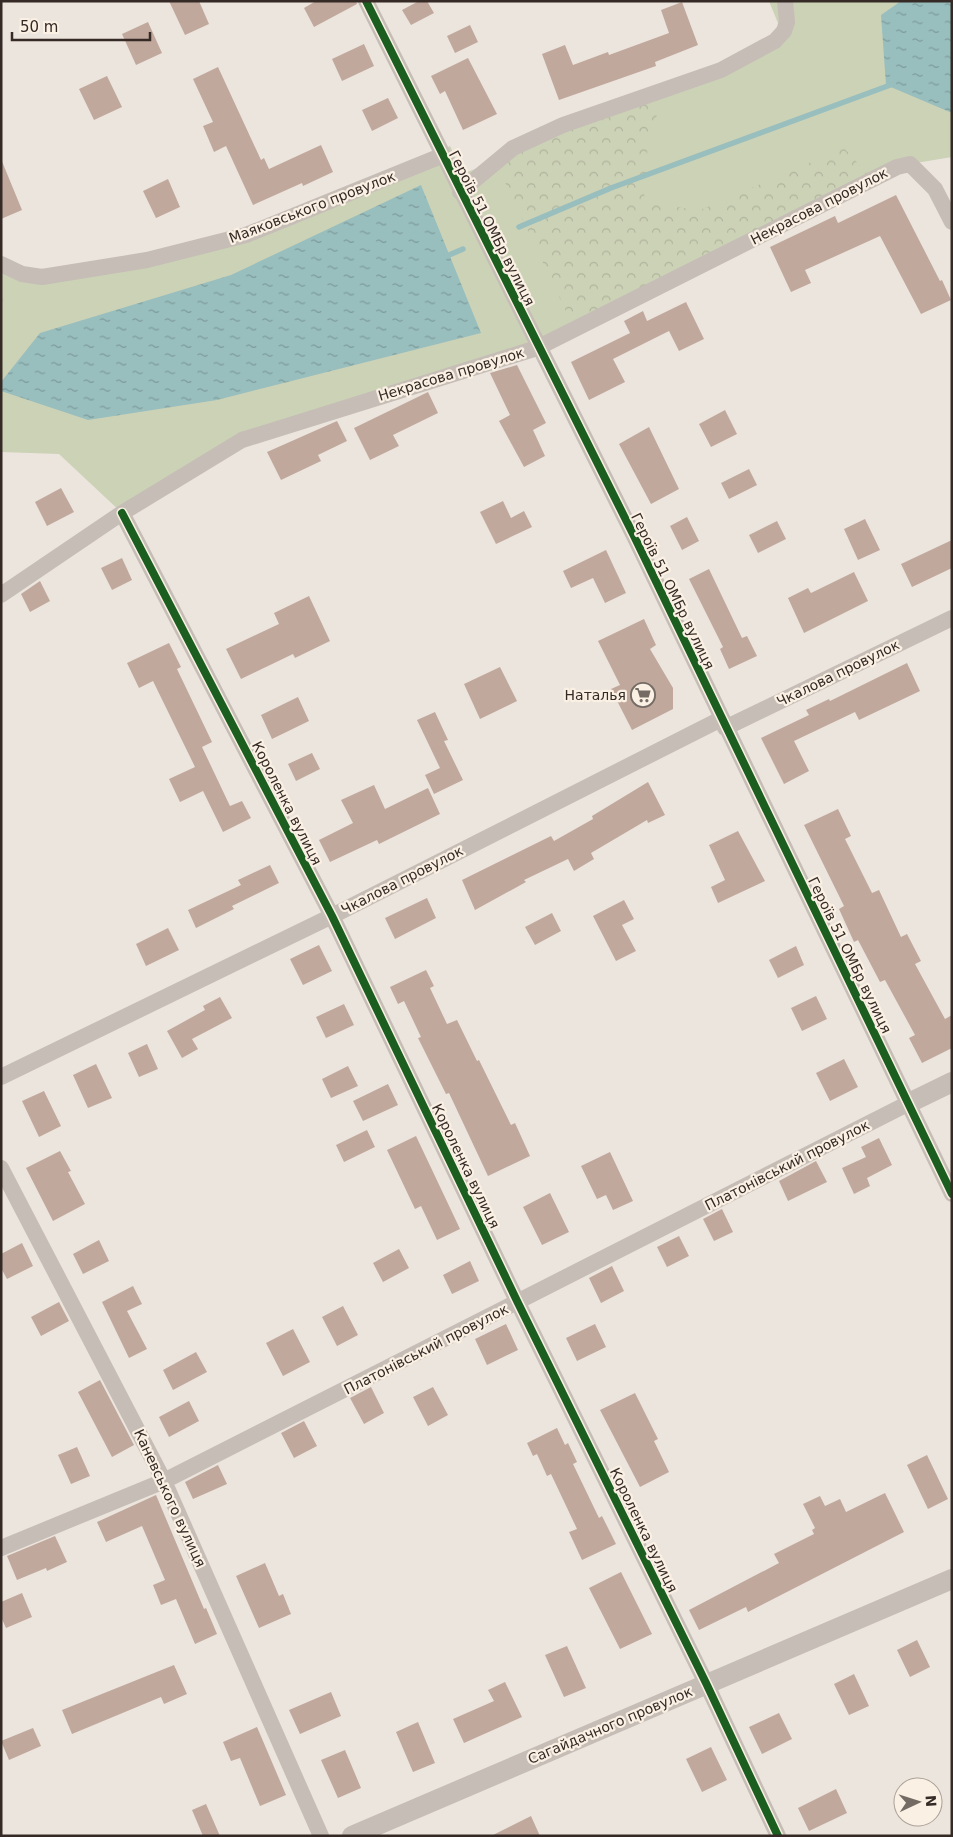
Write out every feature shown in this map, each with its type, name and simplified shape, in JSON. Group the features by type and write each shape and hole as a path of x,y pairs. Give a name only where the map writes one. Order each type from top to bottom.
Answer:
{"street":[{"name":"Героїв 51 ОМБр вулиця","path":"366,1 537,348 634,536 952,1194"},
{"path":"460,192 513,148 563,125 721,70 775,41 784,31 787,22 784,1"},
{"name":"Маяковського провулок","path":"3,265 22,274 42,277 147,260 246,235 441,156"},
{"name":"Некрасова провулок","path":"1,595 122,513 242,440 537,348 897,168 910,164 935,189 952,222"},
{"name":"Короленка вулиця","path":"122,513 332,916 518,1303 706,1683 778,1836"},
{"name":"Чкалова провулок","path":"1,1077 723,723 952,618"},
{"name":"Платонівський провулок","path":"1,1548 164,1481 952,1082"},
{"name":"Каневського вулиця","path":"1,1168 164,1481 321,1836"},
{"name":"Сагайдачного провулок","path":"352,1836 952,1579"}],"green space":[{"path":"769,1 952,1 952,157 910,164 571,322 537,348 242,440 122,513 59,454 1,452 1,269 22,274 147,260 357,192 450,146 463,174 784,38"},
{"path":"666,88 648,142 644,200 698,211 844,148 874,181 571,322 494,159"},
{"path":"1,298 13,309 1,317"}],"water":[{"path":"901,1 952,1 952,113 886,85 881,15"},
{"path":"421,185 481,333 217,400 88,420 1,391 1,382 40,333 231,275"}],"building":[{"path":"169,1 199,1 209,24 185,35"},
{"path":"316,1 356,1 357,4 314,27 304,8"},
{"path":"419,1 427,1 434,13 411,25 402,10"},
{"path":"682,2 698,45 655,62 656,66 559,100 542,54 565,45 573,65 608,52 609,55 669,33 661,10"},
{"path":"148,22 162,53 136,65 122,34"},
{"path":"470,25 478,42 455,53 447,36"},
{"path":"364,44 374,66 342,81 332,59"},
{"path":"468,58 497,114 463,130 445,91 440,94 431,76"},
{"path":"218,67 261,160 264,158 269,169 321,145 333,172 303,186 302,183 253,205 226,146 214,152 203,126 213,122 193,79"},
{"path":"107,76 122,107 94,120 79,89"},
{"path":"388,98 398,118 372,131 362,110"},
{"path":"1,159 22,210 1,219"},
{"path":"168,179 180,207 156,218 143,191"},
{"path":"896,195 951,300 921,314 880,236 805,270 811,283 791,292 770,247 835,216 838,223"},
{"path":"686,302 704,339 679,351 669,331 613,359 625,382 589,400 571,362 630,333 624,321 643,311 647,321"},
{"path":"517,365 546,423 533,430 545,456 524,467 499,421 510,415 490,373"},
{"path":"428,392 438,413 393,435 399,446 370,460 354,428"},
{"path":"725,410 737,434 711,447 699,424"},
{"path":"337,421 347,441 318,455 321,461 281,480 267,452"},
{"path":"649,427 679,489 651,504 619,444"},
{"path":"749,469 757,485 729,499 721,483"},
{"path":"61,488 74,512 47,526 35,502"},
{"path":"503,501 511,518 524,511 532,527 496,544 480,512"},
{"path":"687,517 699,541 682,550 670,526"},
{"path":"865,519 880,550 858,560 844,529"},
{"path":"777,521 786,539 758,553 749,535"},
{"path":"952,540 952,568 912,587 901,564"},
{"path":"606,550 626,593 605,603 593,578 571,588 563,571"},
{"path":"122,558 132,580 112,590 101,568"},
{"path":"709,569 742,638 747,636 757,656 729,669 720,649 723,647 689,579"},
{"path":"854,572 868,601 804,633 788,598 808,588 811,593"},
{"path":"40,581 50,601 30,612 21,594"},
{"path":"309,596 330,641 295,658 293,654 241,679 226,649 279,624 274,613"},
{"path":"644,619 656,645 650,649 673,688 673,709 632,730 611,689 620,685 598,641"},
{"path":"169,643 181,667 177,669 212,742 202,747 230,806 242,801 251,818 223,832 203,791 180,802 169,779 195,767 153,681 139,688 127,663"},
{"path":"907,663 920,691 859,720 855,712 794,741 809,771 784,784 761,738 809,715 806,710 829,699 830,701"},
{"path":"500,667 517,701 480,719 464,684"},
{"path":"298,697 309,721 272,739 261,715"},
{"path":"435,712 448,740 444,741 463,780 434,794 425,775 440,768 417,720"},
{"path":"312,753 320,769 296,781 288,764"},
{"path":"648,782 665,815 648,823 647,820 591,853 594,859 574,871 568,859 524,880 526,882 475,910 462,880 551,836 554,841 593,819 592,816"},
{"path":"374,785 385,809 428,788 440,814 379,844 377,840 330,862 319,840 353,823 341,800"},
{"path":"838,809 851,836 845,839 872,893 879,890 901,937 907,934 921,961 915,964 945,1019 952,1015 952,1048 922,1063 909,1038 915,1035 885,980 880,982 858,940 854,942 839,909 844,906 804,825"},
{"path":"738,831 765,881 718,903 711,887 725,880 709,845"},
{"path":"270,865 279,883 232,906 234,909 196,928 188,910 241,885 238,880"},
{"path":"427,898 436,918 395,939 385,918"},
{"path":"624,900 634,919 622,925 636,951 616,961 593,916"},
{"path":"552,913 561,931 535,945 525,927"},
{"path":"168,928 179,950 146,966 136,944"},
{"path":"319,945 332,971 303,985 290,959"},
{"path":"796,946 804,965 778,978 769,960"},
{"path":"426,970 434,986 430,988 447,1024 457,1020 511,1125 515,1123 530,1156 488,1176 449,1093 446,1094 418,1038 421,1037 404,1001 398,1004 390,987"},
{"path":"816,996 827,1019 802,1031 791,1008"},
{"path":"220,997 232,1018 192,1039 198,1049 182,1058 167,1031 205,1010 203,1006"},
{"path":"344,1004 354,1025 326,1038 316,1017"},
{"path":"147,1044 158,1069 139,1077 128,1053"},
{"path":"844,1059 858,1087 830,1101 816,1073"},
{"path":"96,1064 112,1098 88,1108 73,1075"},
{"path":"348,1066 358,1086 331,1098 322,1079"},
{"path":"388,1084 398,1105 363,1121 353,1101"},
{"path":"44,1091 61,1126 39,1137 22,1101"},
{"path":"367,1130 375,1147 344,1162 336,1145"},
{"path":"416,1136 460,1229 437,1240 421,1206 415,1209 387,1150"},
{"path":"879,1138 892,1165 867,1178 870,1186 854,1194 842,1168 866,1157 861,1147"},
{"path":"60,1151 71,1171 68,1172 85,1204 53,1221 26,1168"},
{"path":"610,1152 633,1201 613,1210 606,1195 597,1199 581,1166"},
{"path":"816,1161 827,1182 788,1201 779,1181"},
{"path":"550,1193 569,1232 542,1245 523,1207"},
{"path":"722,1209 733,1232 714,1241 703,1219"},
{"path":"679,1236 689,1256 667,1267 657,1247"},
{"path":"99,1240 109,1261 83,1274 73,1254"},
{"path":"22,1243 33,1266 7,1279 1,1268 1,1254"},
{"path":"399,1249 409,1268 383,1282 373,1263"},
{"path":"470,1261 479,1281 452,1294 443,1275"},
{"path":"612,1266 624,1291 601,1303 589,1278"},
{"path":"133,1286 142,1304 127,1311 147,1349 129,1358 102,1302"},
{"path":"59,1302 69,1321 41,1336 31,1317"},
{"path":"343,1306 358,1335 337,1346 322,1317"},
{"path":"506,1324 518,1350 487,1365 475,1339"},
{"path":"595,1324 606,1347 577,1361 566,1338"},
{"path":"293,1329 310,1362 283,1376 266,1343"},
{"path":"196,1352 207,1372 173,1390 163,1370"},
{"path":"100,1380 134,1445 112,1457 78,1392"},
{"path":"371,1387 384,1413 364,1424 350,1398"},
{"path":"433,1387 448,1415 428,1426 413,1397"},
{"path":"635,1393 658,1439 654,1441 669,1472 640,1487 600,1410"},
{"path":"189,1401 199,1421 169,1437 159,1417"},
{"path":"304,1421 317,1446 294,1458 281,1433"},
{"path":"557,1428 565,1445 568,1443 577,1462 573,1464 599,1518 602,1516 616,1544 582,1560 569,1532 577,1529 551,1474 547,1476 537,1454 533,1456 527,1443"},
{"path":"77,1447 90,1476 71,1484 58,1455"},
{"path":"927,1455 948,1499 928,1509 907,1465"},
{"path":"218,1465 227,1484 193,1499 185,1482"},
{"path":"885,1493 904,1532 748,1612 746,1607 699,1630 689,1610 779,1563 774,1554 814,1534 812,1530 815,1528 803,1504 820,1496 825,1506 840,1499 846,1512"},
{"path":"156,1495 204,1609 206,1608 217,1634 195,1644 176,1599 161,1605 153,1585 165,1580 142,1526 106,1542 97,1522"},
{"path":"55,1536 67,1562 47,1571 46,1568 17,1580 7,1556"},
{"path":"265,1563 279,1596 283,1594 291,1614 259,1628 236,1576"},
{"path":"621,1572 652,1634 620,1649 589,1588"},
{"path":"22,1593 32,1617 6,1628 1,1617 1,1602"},
{"path":"917,1640 930,1667 910,1677 897,1650"},
{"path":"567,1646 586,1688 564,1697 545,1655"},
{"path":"174,1665 187,1694 164,1704 161,1697 72,1734 62,1710"},
{"path":"854,1674 869,1706 849,1715 834,1684"},
{"path":"505,1682 522,1717 464,1743 453,1719 494,1701 488,1690"},
{"path":"331,1692 341,1716 300,1734 289,1710"},
{"path":"779,1713 792,1739 762,1754 749,1727"},
{"path":"418,1722 435,1763 413,1772 396,1732"},
{"path":"257,1727 286,1795 260,1806 240,1758 231,1761 223,1742"},
{"path":"33,1728 41,1746 9,1760 1,1741"},
{"path":"711,1747 727,1780 702,1792 686,1759"},
{"path":"345,1750 361,1788 338,1798 321,1760"},
{"path":"836,1789 847,1813 809,1831 798,1808"},
{"path":"206,1804 220,1836 203,1836 192,1810"},
{"path":"531,1816 540,1836 491,1836"}],"waterway":[{"path":"519,227 611,188 893,84"},
{"path":"442,258 463,249"}],"cycle path":[{"path":"366,1 634,536 952,1194"},
{"path":"122,513 332,916 518,1303 706,1683 778,1836"}],"place":[{"name":"Наталья","path":"643,695"}]}
